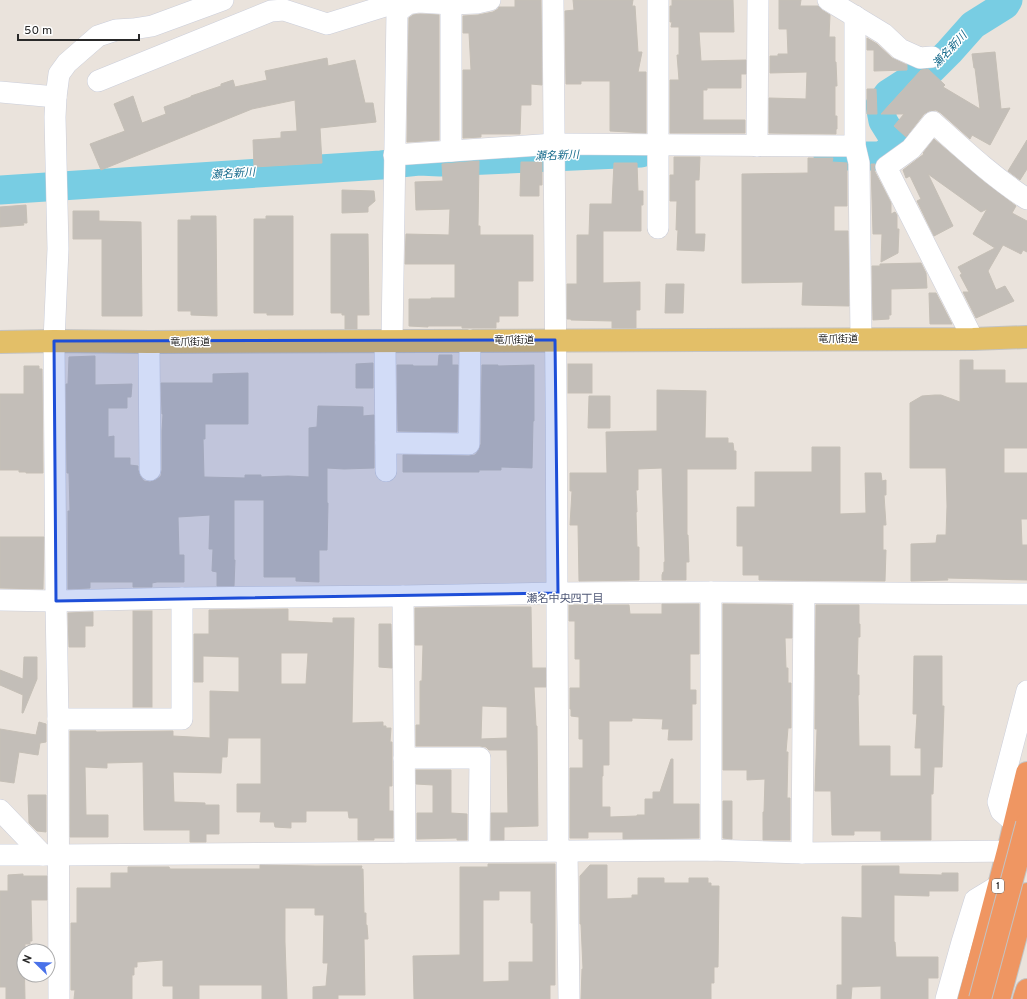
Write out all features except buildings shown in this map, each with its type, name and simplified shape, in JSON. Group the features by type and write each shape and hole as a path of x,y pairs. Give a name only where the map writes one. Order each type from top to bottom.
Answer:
{"highway":[{"name":"1","path":"969,999 998,886 1017,851 1027,773"},
{"name":"1","path":"980,999 1021,823"},
{"path":"999,999 1027,894"},
{"path":"1024,999 1027,990"}],"main road":[{"name":"竜爪街道","path":"0,342 973,339 1027,337"}],"street":[{"path":"59,999 51,855 58,719 54,341 58,249 55,117 59,74 67,63 98,36 116,30 152,26 223,0"},
{"path":"98,81 272,12 284,10 327,24 398,5 419,2 451,4 477,3 490,0"},
{"path":"553,0 558,593 563,851 570,999"},
{"path":"658,0 658,228"},
{"path":"757,146 758,0"},
{"path":"828,0 884,34 900,49 920,58 932,57"},
{"path":"451,4 451,151"},
{"path":"386,471 398,5"},
{"path":"855,16 855,146 859,163 860,339"},
{"path":"0,92 56,97"},
{"path":"973,339 886,167 911,149 933,122 973,157 1027,199"},
{"path":"394,155 554,144 855,146"},
{"path":"386,443 469,444 470,340"},
{"path":"149,342 150,470"},
{"path":"711,592 711,850"},
{"path":"0,600 56,601 182,598 711,592 1027,594"},
{"path":"802,853 804,593"},
{"path":"403,596 405,852"},
{"path":"58,719 182,719 182,598"},
{"path":"1021,823 1001,811 998,802 1027,691"},
{"path":"404,758 480,758 479,851"},
{"path":"0,810 51,855"},
{"path":"0,855 711,850 802,853 1017,851"},
{"path":"946,999 975,900 998,886"}],"highlighted area":[{"path":"555,340 558,593 56,601 54,341"}],"waterway":[{"name":"瀬名新川","path":"828,156 881,156 898,145 883,121 880,105 888,94 916,76 929,72 973,25 1005,5 1008,0"},
{"name":"瀬名新川","path":"0,190 381,165 419,161 440,162 641,153"}],"district":[{"name":"瀬名中央四丁目","path":"565,599"}]}
